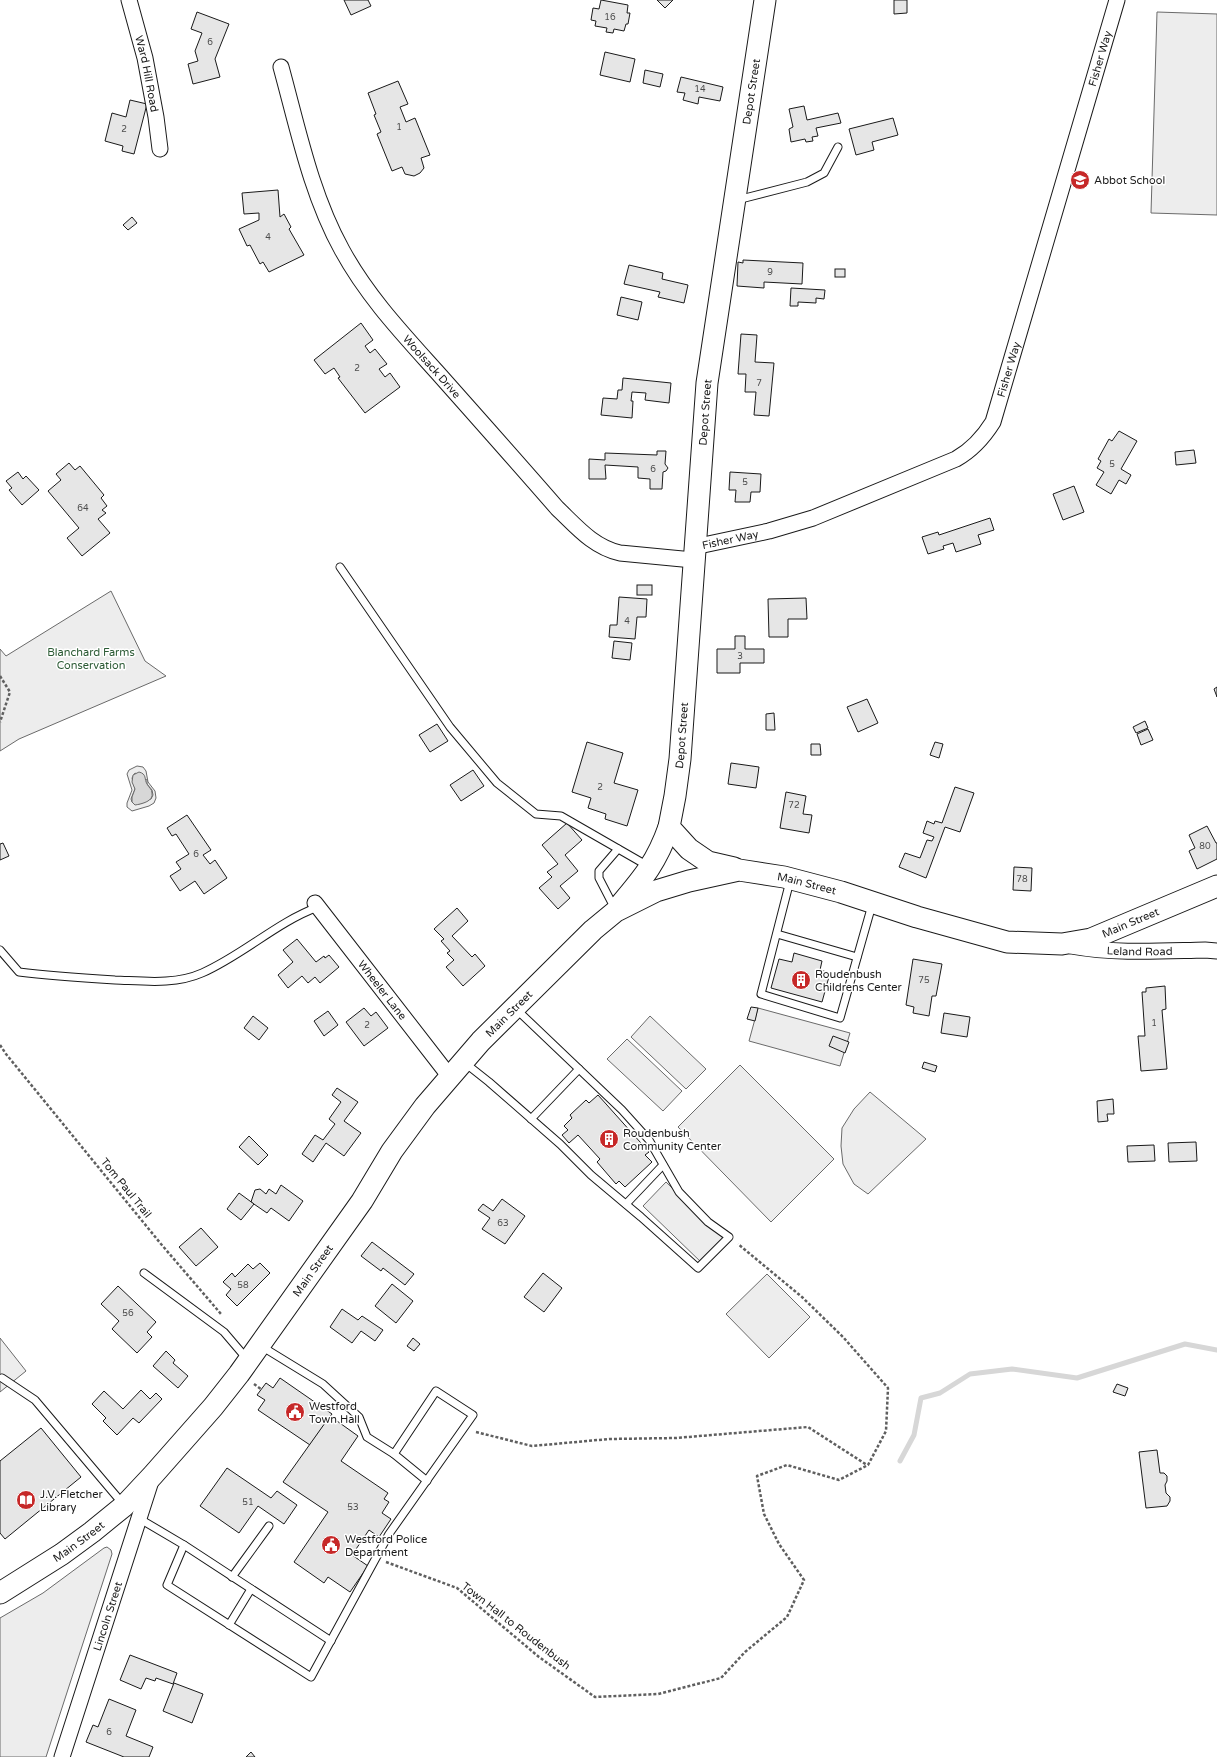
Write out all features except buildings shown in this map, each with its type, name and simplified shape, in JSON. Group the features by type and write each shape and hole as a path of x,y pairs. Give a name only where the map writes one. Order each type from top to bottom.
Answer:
{"main road":[{"name":"Depot Street","path":"616,911 644,877 660,850 668,826 675,796 680,759 707,383 765,0"},
{"path":"668,826 689,849 708,862 739,870"},
{"name":"Main Street","path":"0,1593 62,1554 124,1506 153,1475 213,1407 254,1353 362,1201 392,1151 425,1106 456,1069 515,1008 593,930 616,911 656,891 689,881 739,870 791,879 1007,942 1062,944 1091,939 1217,886"}],"street":[{"name":"Ward Hill Road","path":"128,0 145,58 156,117 160,149"},
{"name":"Fisher Way","path":"694,553 833,510 956,459 971,450 983,438 993,422 1117,0"},
{"name":"Woolsack Drive","path":"281,67 312,179 321,205 354,270 385,313 557,508 596,544 608,550 620,553 694,553"},
{"name":"Wheeler Lane","path":"316,905 456,1069"},
{"name":"Leland Road","path":"1062,944 1095,950 1125,952 1217,951"},
{"name":"Lincoln Street","path":"62,1757 153,1475"}],"lane":[{"path":"735,200 807,182 824,173 838,147"},
{"path":"340,567 450,726 497,783 536,814 561,816 650,867"},
{"path":"616,911 599,878 599,871 618,849"},
{"path":"791,879 761,994 840,1018 872,902"},
{"path":"0,950 18,972 75,978 154,982 183,979 201,974 219,964 316,905"},
{"path":"777,934 857,958"},
{"path":"456,1069 489,1082 591,1175 698,1268 729,1237 708,1222 679,1192 649,1140 622,1110 515,1008"},
{"path":"531,1119 579,1069"},
{"path":"626,1204 664,1165"},
{"path":"144,1273 254,1353 323,1384 359,1417 367,1437 394,1454 427,1481"},
{"path":"2,1378 34,1400 124,1506"},
{"path":"184,1545 167,1585 311,1677 389,1534 473,1415 436,1391 394,1454"},
{"path":"140,1519 184,1545 331,1641"},
{"path":"232,1577 269,1526"},
{"path":"229,1625 251,1589"}],"path":[{"path":"0,676 10,692 0,722"},
{"name":"Tom Paul Trail","path":"0,1045 160,1244 222,1316"},
{"path":"463,1429 532,1446 609,1439 676,1438 808,1428 868,1465 886,1431 888,1388 843,1337 802,1297 729,1237"},
{"path":"252,1382 262,1389"},
{"name":"Town Hall to Roudenbush","path":"376,1558 457,1588 539,1657 595,1697 658,1694 721,1678 745,1652 787,1617 804,1580 779,1544 764,1514 757,1476 788,1465 839,1480 868,1465"}],"shaded area":[{"path":"1157,12 1217,14 1217,215 1151,213"},
{"name":"Blanchard Farms Conservation","path":"111,591 145,661 166,676 19,739 0,751 0,649 6,656"},
{"path":"137,766 143,767 146,771 148,782 155,791 156,798 154,803 132,811 127,807 132,790 127,774 129,770","holes":["135,773 147,780 147,784 152,790 153,795 151,799 139,804 132,802 131,799 135,789 132,778"]},
{"path":"139,772 144,775 147,784 152,790 152,796 147,802 135,805 132,802 135,789 132,782 133,775"},
{"path":"758,1008 850,1033 840,1066 749,1041"},
{"path":"650,1016 706,1069 686,1089 631,1037"},
{"path":"627,1039 682,1091 663,1111 607,1059"},
{"path":"740,1065 834,1159 771,1222 678,1127"},
{"path":"870,1092 926,1139 868,1194 854,1184 843,1164 841,1146 842,1128 854,1109"},
{"path":"666,1182 727,1241 704,1265 643,1206"},
{"path":"767,1274 810,1317 769,1358 726,1314"},
{"path":"0,1338 26,1371 0,1392"},
{"path":"107,1547 111,1550 112,1554 46,1757 0,1757 0,1618 43,1593"}],"waterway":[{"path":"900,1461 914,1435 921,1398 940,1393 970,1374 1012,1369 1077,1378 1185,1344 1217,1350"}],"place":[{"name":"Abbot School","path":"1080,180"},
{"name":"Roudenbush Childrens Center","path":"801,980"},
{"name":"Roudenbush Community Center","path":"609,1139"},
{"name":"Westford Town Hall","path":"295,1412"},
{"name":"J.V. Fletcher Library","path":"26,1500"},
{"name":"Westford Police Department","path":"331,1545"}]}
